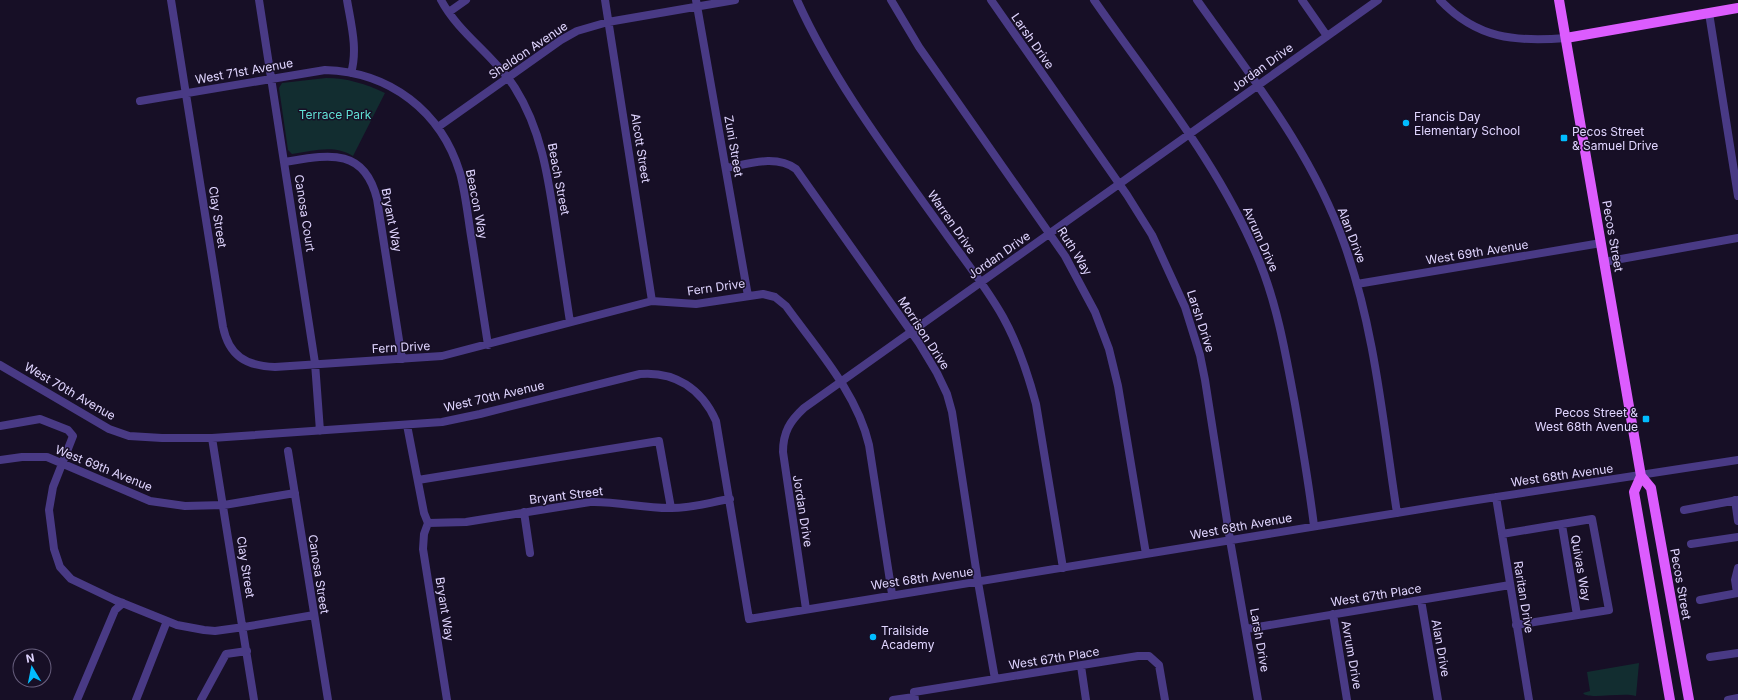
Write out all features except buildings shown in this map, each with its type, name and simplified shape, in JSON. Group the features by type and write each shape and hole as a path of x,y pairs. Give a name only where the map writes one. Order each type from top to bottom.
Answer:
{"main road":[{"name":"Pecos Street","path":"1559,0 1641,476 1651,488 1689,700"},
{"path":"1566,38 1738,8"},
{"name":"Pecos Street","path":"1641,476 1634,492 1670,700"}],"street":[{"name":"Clay Street","path":"171,0 226,340 237,356 253,365 275,367 315,363"},
{"name":"Canosa Court","path":"259,0 315,363 320,431"},
{"path":"347,0 354,46 354,62 351,73"},
{"name":"Beach Street","path":"441,0 460,27 490,55 508,77 523,102 534,128 545,160 570,322"},
{"path":"449,12 466,0"},
{"name":"Alcott Street","path":"605,0 652,301"},
{"name":"Sheldon Avenue","path":"438,127 570,35 591,26 697,4 735,0"},
{"name":"Warren Drive","path":"797,0 818,43 845,91 981,282 1009,328 1030,382 1036,404 1063,568"},
{"name":"Ruth Way","path":"890,0 919,47 1065,256 1086,294 1109,349 1118,386 1146,554"},
{"name":"Larsh Drive","path":"990,0 1140,215 1164,256 1193,330 1205,380 1230,540 1258,700"},
{"name":"Avrum Drive","path":"1094,0 1190,134 1231,202 1258,257 1269,288 1288,362 1314,526"},
{"name":"Alan Drive","path":"1198,0 1292,134 1337,224 1357,284 1368,326 1397,513"},
{"path":"1302,0 1327,36"},
{"name":"Jordan Drive","path":"806,609 783,444 788,427 796,415 840,382 1378,0"},
{"path":"1440,0 1464,21 1494,35 1527,40 1566,38"},
{"name":"Zuni Street","path":"697,4 748,296"},
{"path":"1710,13 1738,196"},
{"name":"West 71st Avenue","path":"140,101 324,70 351,73"},
{"name":"Beacon Way","path":"351,73 374,79 419,105 438,127 449,145 460,174 488,345"},
{"name":"Bryant Way","path":"285,162 322,156 337,156 357,165 364,171 372,182 377,199 402,359"},
{"name":"Morrison Drive","path":"726,168 770,160 787,163 796,169 934,367 950,402 958,440 978,582 995,679"},
{"path":"1604,262 1738,238"},
{"name":"West 69th Avenue","path":"1357,284 1601,243"},
{"name":"Fern Drive","path":"315,363 442,356 652,301 696,304 748,296 770,295 780,300 840,382 857,410 867,436 892,594"},
{"name":"West 70th Avenue","path":"0,365 98,424 118,433 146,438 212,438 442,422 640,374 666,375 688,384 702,397 713,413 720,434 749,619"},
{"path":"0,426 40,420 68,430 73,436 53,487 50,510 54,549 60,567 71,579 123,603 177,625 215,631 314,615"},
{"path":"407,425 424,513 428,523"},
{"name":"Clay Street","path":"212,438 244,627 254,700"},
{"path":"418,480 659,441 671,508"},
{"name":"Canosa Street","path":"288,451 328,700"},
{"name":"West 69th Avenue","path":"0,460 22,457 47,457 150,501 185,506 224,505 295,493"},
{"name":"West 68th Avenue","path":"749,619 892,594 978,582 1314,526 1738,460"},
{"name":"Raritan Drive","path":"1496,497 1529,700"},
{"name":"Bryant Street","path":"428,523 466,522 568,504 607,501 640,506 671,508 730,499"},
{"path":"1684,510 1736,500 1738,521"},
{"path":"524,512 530,553"},
{"path":"1502,534 1592,519 1607,603 1608,610 1516,624"},
{"name":"Bryant Way","path":"428,523 424,534 423,549 447,700"},
{"name":"Quivas Way","path":"1562,525 1578,615"},
{"path":"1691,544 1738,537"},
{"path":"1700,600 1737,593 1735,580 1738,568"},
{"name":"West 67th Place","path":"1246,628 1510,585"},
{"name":"Alan Drive","path":"1421,600 1438,700"},
{"path":"77,700 115,610 123,603"},
{"name":"Avrum Drive","path":"1333,614 1348,700"},
{"path":"136,700 167,621"},
{"path":"201,700 226,654 247,651"},
{"path":"1710,658 1738,653"},
{"name":"West 67th Place","path":"893,700 995,679 1138,656 1149,656 1159,665 1165,700"},
{"path":"1080,666 1086,700"},
{"path":"1728,700 1738,698"}],"green space":[{"name":"Terrace Park","path":"326,78 356,82 385,93 353,156 346,152 331,149 292,154 288,150 279,88 282,83"},
{"path":"1639,663 1636,696 1591,696 1583,693 1590,691 1587,672"}],"place":[{"name":"Francis Day Elementary School","path":"1406,123"},
{"name":"Pecos Street & Samuel Drive","path":"1564,138"},
{"name":"Pecos Street & West 68th Avenue","path":"1646,419"},
{"name":"Trailside Academy","path":"873,637"}]}
